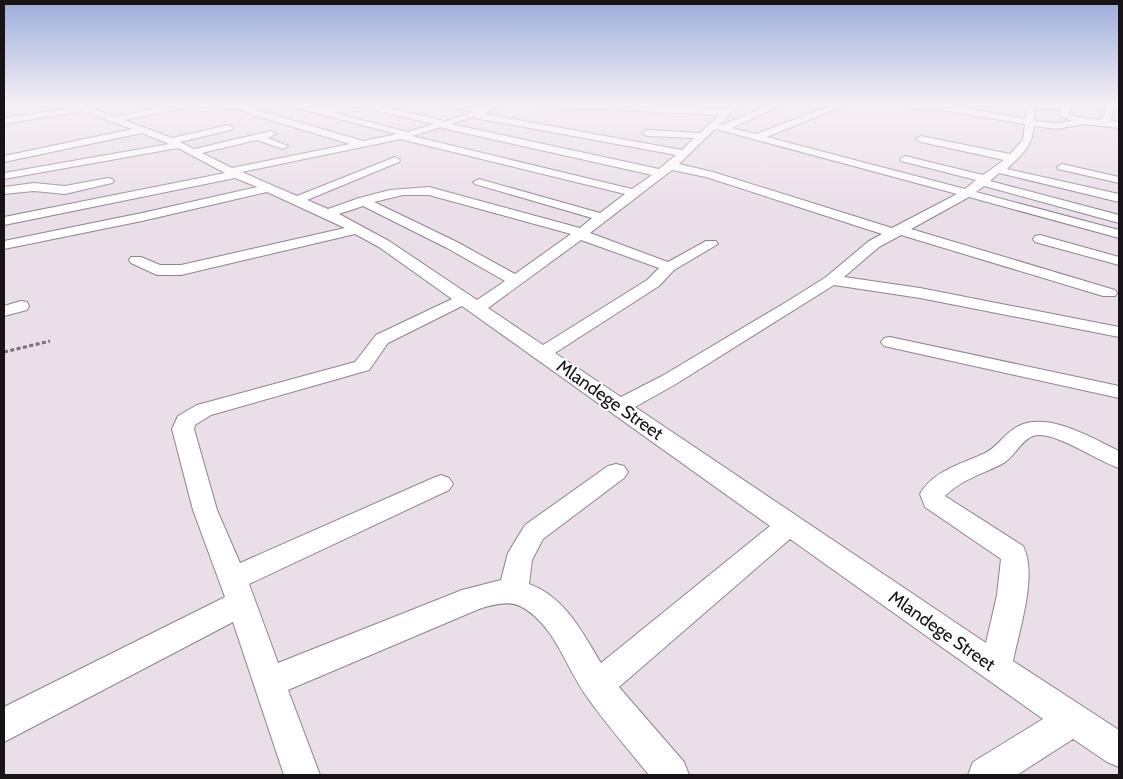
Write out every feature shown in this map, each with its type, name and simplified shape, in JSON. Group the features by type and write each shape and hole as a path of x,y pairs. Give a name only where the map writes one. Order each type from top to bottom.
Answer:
{"street":[{"path":"23,144 44,140"},
{"path":"4,159 74,140"},
{"name":"Mlandege Street","path":"166,140 234,173 328,214 384,244 996,668 1073,719 1117,745"},
{"path":"181,146 196,140"},
{"path":"4,176 181,146 229,140"},
{"path":"267,140 283,146"},
{"path":"350,140 365,144"},
{"path":"4,221 381,140"},
{"path":"426,140 634,193"},
{"path":"522,140 665,170 708,174 1109,293"},
{"path":"616,140 685,154"},
{"path":"302,775 205,510 183,429 186,421 204,410 362,366 371,359 375,346 382,339 469,304 515,280 665,170 699,140"},
{"path":"770,140 1119,234"},
{"path":"923,140 1012,158"},
{"path":"620,406 727,346 831,280 874,244 968,193 986,172 1012,158 1028,140"},
{"path":"905,159 986,172 1116,197"},
{"path":"296,200 395,160"},
{"path":"950,160 1119,219"},
{"path":"1062,167 1119,180"},
{"path":"4,191 34,187 65,190 108,181"},
{"path":"479,182 602,217"},
{"path":"4,245 142,217 269,188"},
{"path":"328,214 396,191 429,191 580,233 669,268"},
{"path":"363,201 444,241 515,280"},
{"path":"844,202 845,206 860,214 899,230"},
{"path":"136,260 157,270 181,270 359,229"},
{"path":"1040,238 1119,262"},
{"path":"543,353 653,283 669,268 712,244"},
{"path":"831,280 920,293 1119,332"},
{"path":"4,311 21,306"},
{"path":"890,342 1119,392"},
{"path":"996,668 1012,585 1015,563 1014,554 934,501 932,494 949,479 1001,455 1024,431 1033,428 1059,432 1119,460"},
{"path":"514,591 517,560 524,545 534,532 616,472"},
{"path":"4,725 236,591 440,484"},
{"path":"598,685 789,525"},
{"path":"269,682 472,599 492,593 514,591 530,597 544,607 556,621 598,685 671,775"},
{"path":"986,775 1073,719"}],"path":[{"path":"4,352 50,341"}]}
